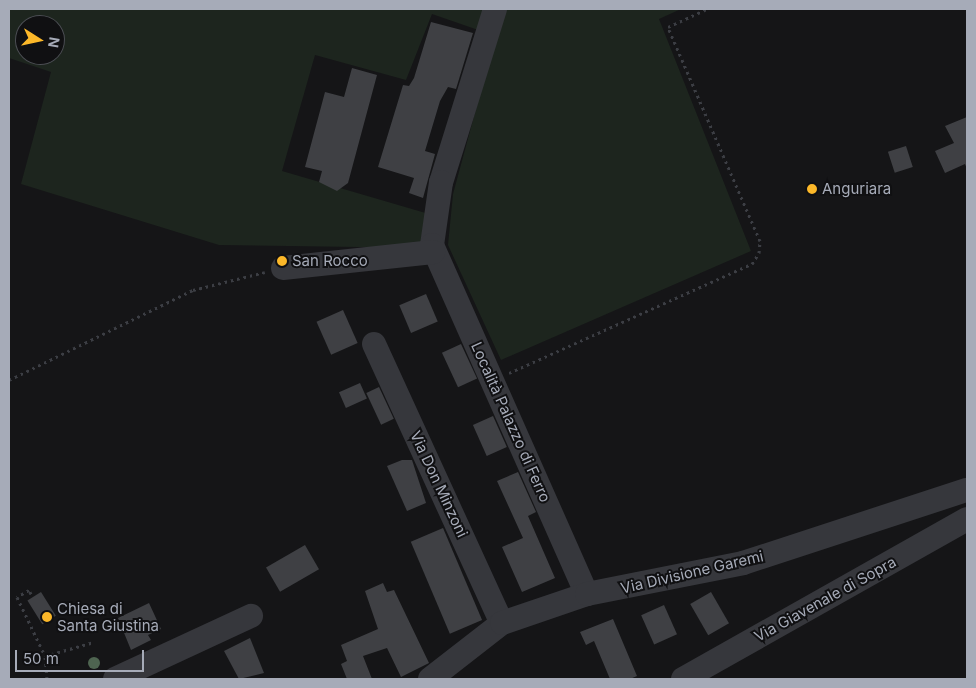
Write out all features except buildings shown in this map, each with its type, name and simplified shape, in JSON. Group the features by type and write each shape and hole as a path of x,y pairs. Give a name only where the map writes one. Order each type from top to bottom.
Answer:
{"street":[{"name":"Località Palazzo di Ferro","path":"495,9 433,213 433,252 587,594"},
{"path":"283,268 433,252"},
{"name":"Via Don Minzoni","path":"374,344 502,624"},
{"name":"Via Divisione Garemi","path":"430,679 502,624 587,594 743,563 967,490"},
{"name":"Via Giavenale di Sopra","path":"683,679 967,519"},
{"path":"115,679 252,616"}],"path":[{"path":"492,381 752,264 759,253 760,241 668,27 707,9"},
{"path":"9,380 193,290 283,268"},
{"path":"31,594 29,590 17,597 46,656 46,679"},
{"path":"46,656 94,642"}],"shaded area":[{"path":"9,9 490,9 484,32 432,14 406,80 315,55 282,171 429,214 427,248 219,245 21,184 51,72 30,65 65,65 65,15 15,15 15,60 9,58"},
{"path":"503,9 681,9 659,19 751,251 501,360 448,245 453,194"}],"place":[{"name":"Anguriara","path":"812,189"},
{"name":"San Rocco","path":"282,261"},
{"name":"Chiesa di Santa Giustina","path":"47,617"}]}
